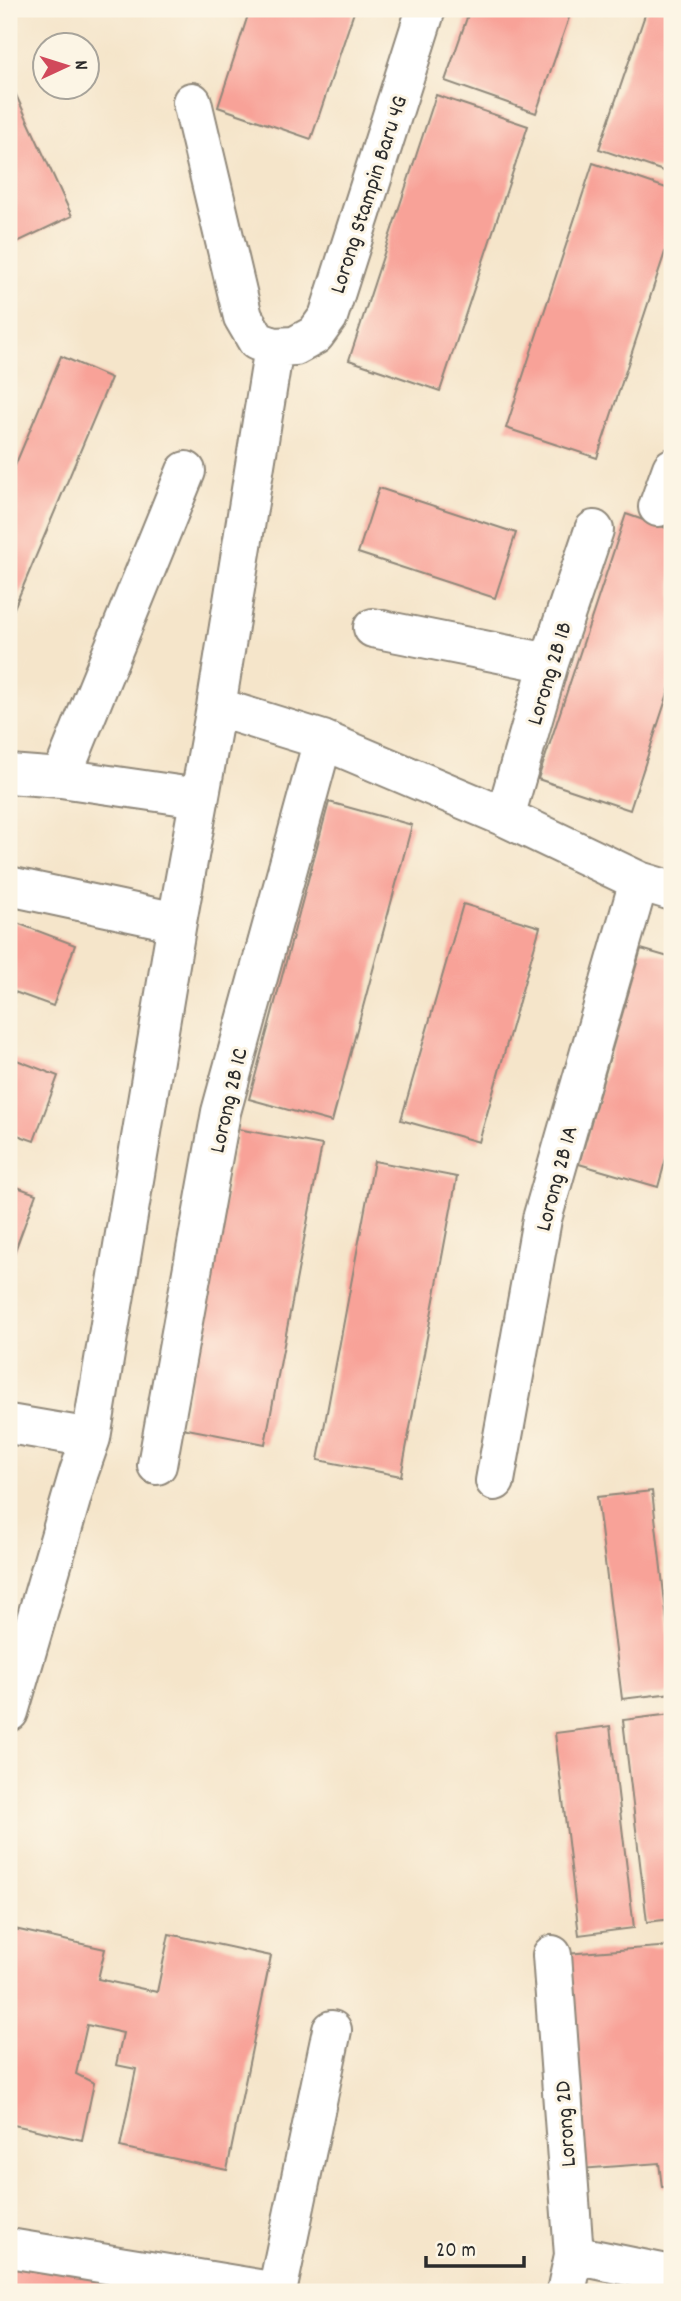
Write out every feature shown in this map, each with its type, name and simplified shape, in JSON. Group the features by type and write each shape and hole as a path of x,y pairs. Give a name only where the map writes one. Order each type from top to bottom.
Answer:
{"street":[{"name":"Lorong Stampin Baru 4G","path":"274,346 295,346 315,335 328,317 426,9"},
{"path":"9,1712 79,1472 92,1438 177,922 216,707 274,346 257,341 243,317 192,102"},
{"path":"658,507 672,468"},
{"path":"61,779 186,471"},
{"name":"Lorong 2B 1B","path":"505,817 549,663 594,530"},
{"path":"373,628 549,663"},
{"path":"216,707 323,740 505,817 655,886"},
{"name":"Lorong 2B 1C","path":"157,1465 221,1112 323,740"},
{"path":"9,774 200,799"},
{"path":"9,886 177,922"},
{"name":"Lorong 2B 1A","path":"495,1481 542,1219 655,886"},
{"path":"9,1424 92,1438"},
{"name":"Lorong 2D","path":"552,1955 575,2255 566,2292"},
{"path":"9,2248 220,2287 277,2292 332,2031"},
{"path":"575,2255 672,2274"}],"building":[{"path":"250,9 355,9 311,139 218,107"},
{"path":"470,9 572,9 536,113 445,81"},
{"path":"647,9 672,9 672,174 599,149"},
{"path":"9,80 72,216 9,246"},
{"path":"436,95 528,126 440,391 349,360"},
{"path":"593,163 672,190 672,231 597,458 506,428"},
{"path":"61,356 111,378 9,620 9,480"},
{"path":"379,488 516,533 495,598 358,553"},
{"path":"626,514 672,530 672,681 630,810 538,779"},
{"path":"329,802 412,825 332,1122 249,1099"},
{"path":"463,904 540,927 479,1142 401,1120"},
{"path":"9,920 75,945 53,1006 9,990"},
{"path":"641,949 672,958 672,1137 658,1187 579,1164"},
{"path":"9,1057 58,1076 34,1141 9,1132"},
{"path":"238,1129 322,1145 265,1444 182,1428"},
{"path":"374,1161 457,1177 401,1476 318,1460"},
{"path":"9,1184 36,1194 13,1256 9,1254"},
{"path":"652,1491 672,1663 672,1693 622,1699 597,1497"},
{"path":"672,1714 672,1919 647,1922 623,1720"},
{"path":"610,1726 634,1928 579,1935 555,1733"},
{"path":"10,1928 105,1949 98,1979 157,1992 169,1934 271,1956 227,2170 120,2147 136,2069 116,2065 123,2033 87,2025 76,2074 94,2083 82,2140 9,2124"},
{"path":"672,1946 672,2187 662,2187 659,2163 567,2170 552,1955"},
{"path":"9,2248 129,2269 125,2292 9,2292"}]}
